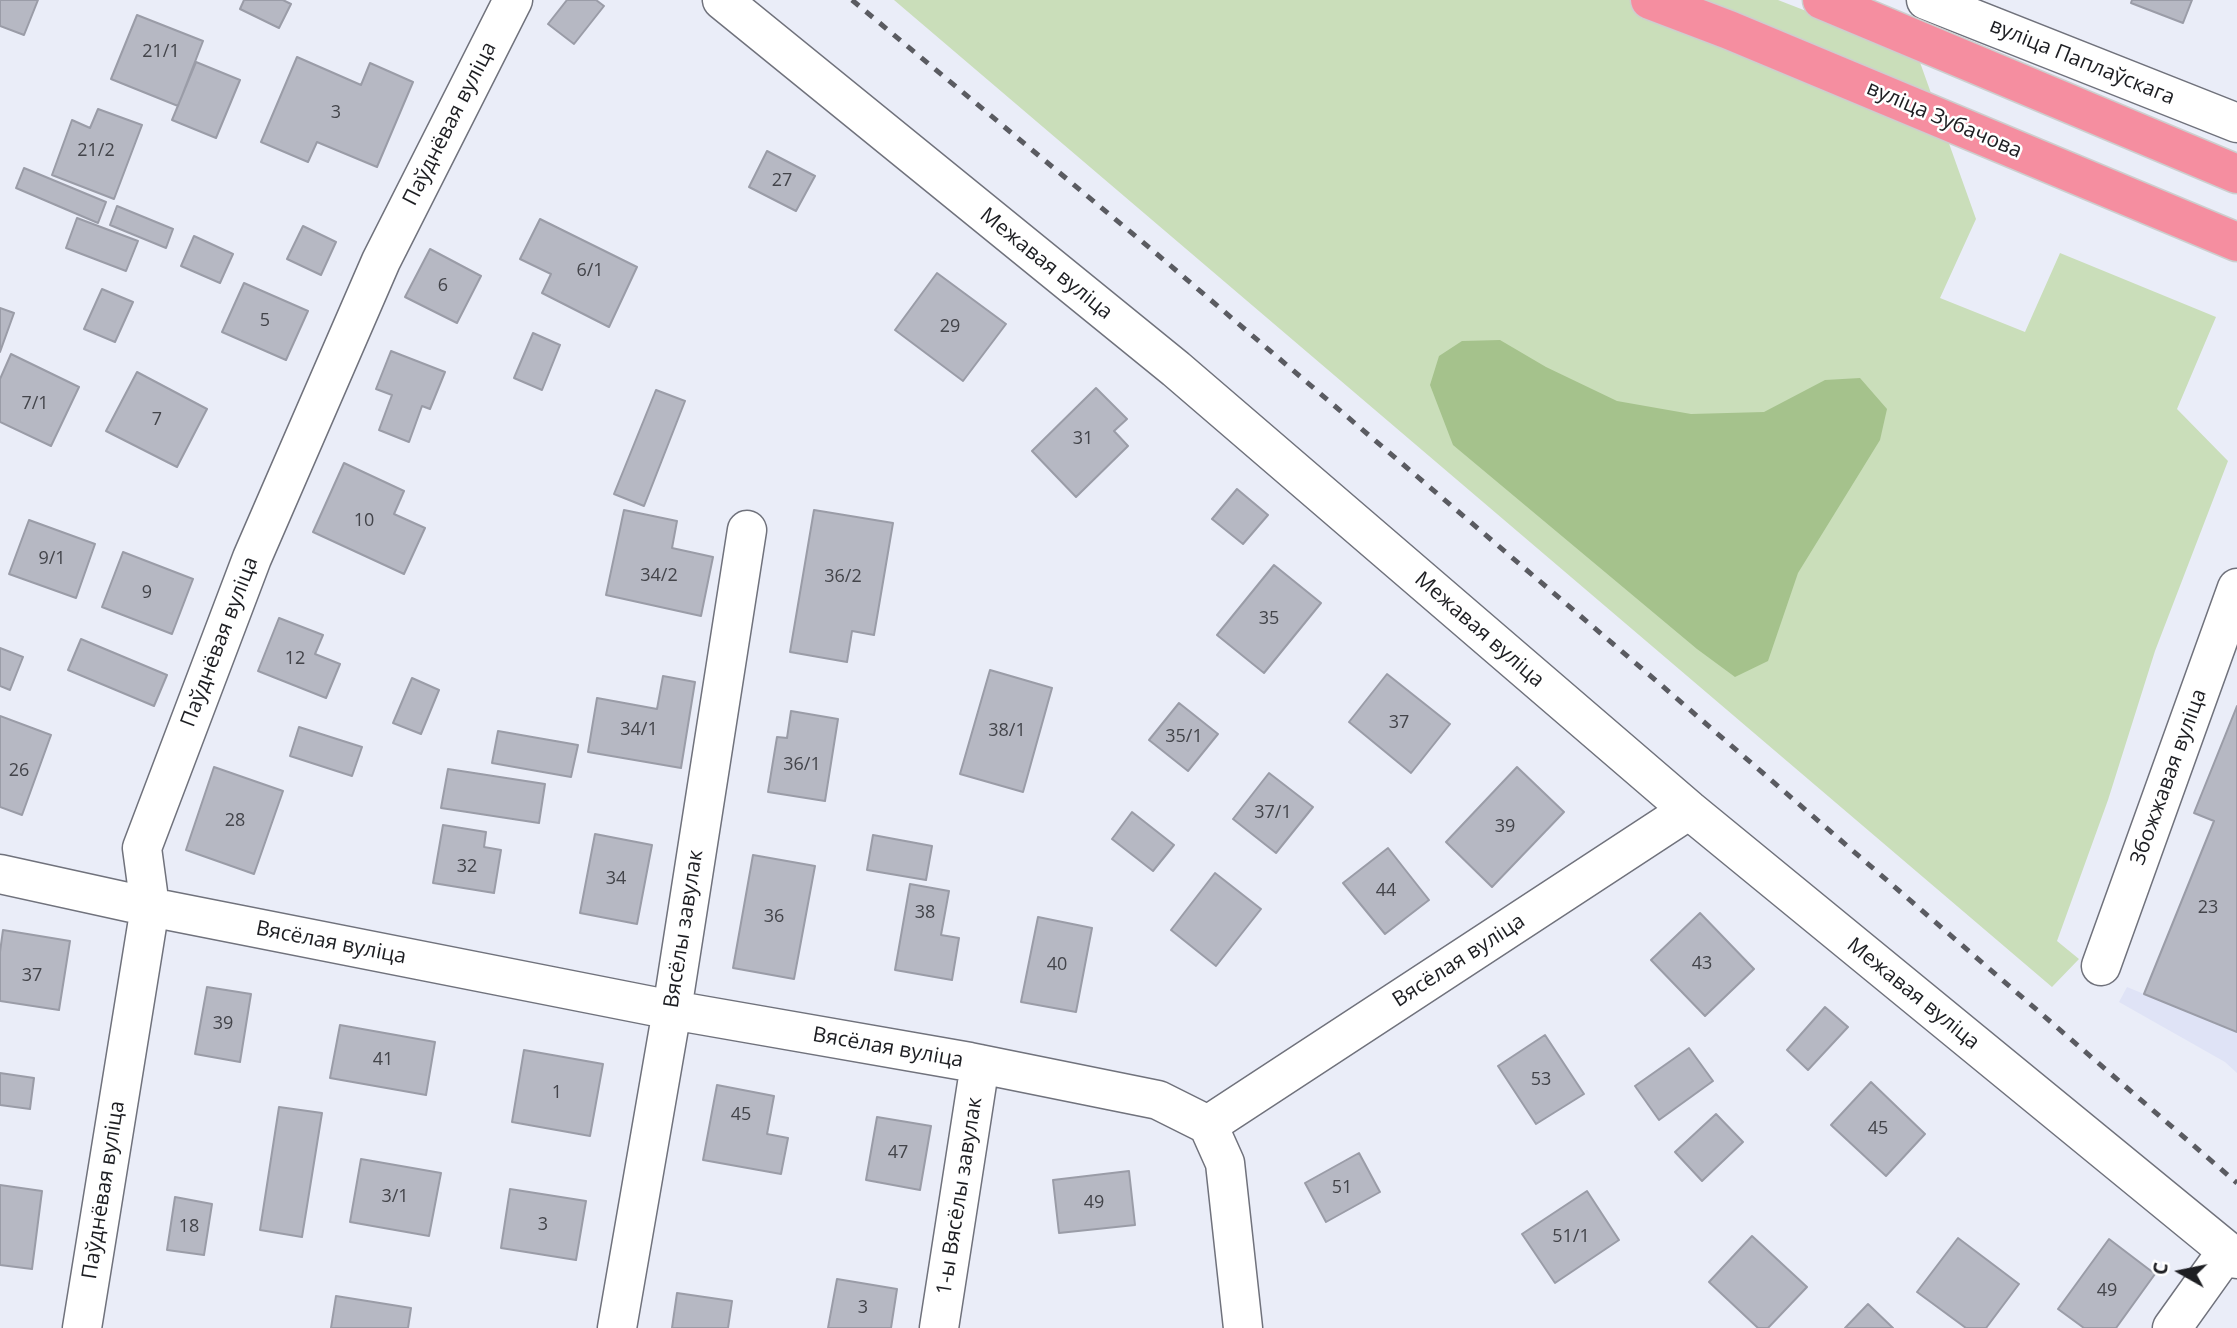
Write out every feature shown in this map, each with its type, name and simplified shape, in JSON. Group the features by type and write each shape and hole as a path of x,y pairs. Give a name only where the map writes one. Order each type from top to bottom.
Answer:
{"highway":[{"name":"вуліца Зубачова","path":"1650,0 1729,30 2237,242"},
{"path":"1822,0 2237,174"}],"street":[{"name":"Паўднёвая вуліца","path":"82,1328 150,907 142,848 252,558 381,261 513,0"},
{"name":"Межавая вуліца","path":"722,0 1176,369 1689,810 2232,1255"},
{"name":"вуліца Паплаўскага","path":"1926,0 2237,123"},
{"name":"Вясёлы завулак","path":"617,1328 671,1010 747,530"},
{"name":"Збожжавая вуліца","path":"2101,966 2237,588"},
{"name":"Вясёлая вуліца","path":"0,874 150,907 671,1010 980,1064 1158,1100 1208,1125 1689,810"},
{"name":"1-ы Вясёлы завулак","path":"939,1328 980,1064"},
{"path":"1208,1125 1225,1163 1243,1328"},
{"path":"2172,1328 2232,1255"}],"shaded area":[{"path":"2237,706 2237,1073 2225,1062 2119,1002 2127,987 2144,994 2214,822 2194,813"}],"green space":[{"path":"894,0 1778,0 1917,54 1976,219 1940,298 2025,332 2060,253 2216,317 2177,409 2228,461 2155,651 2108,800 2057,941 2079,959 2052,987"},
{"path":"1500,340 1546,367 1617,401 1691,414 1764,412 1825,380 1860,378 1887,409 1880,440 1798,573 1768,661 1735,677 1697,649 1453,445 1430,385 1439,356 1462,341"}],"building":[{"path":"0,0 38,0 24,35 0,26"},
{"path":"244,0 283,0 291,4 279,28 240,9"},
{"path":"567,0 596,0 604,6 574,44 548,24"},
{"path":"2132,0 2192,0 2183,23 2131,3"},
{"path":"137,15 203,41 178,106 111,79"},
{"path":"297,57 361,85 370,63 413,82 377,167 317,142 308,162 261,142"},
{"path":"196,62 240,80 216,138 172,120"},
{"path":"98,109 142,125 114,199 52,175 72,120 90,128"},
{"path":"767,151 815,176 796,211 749,187"},
{"path":"24,168 106,202 98,223 16,188"},
{"path":"117,206 173,229 166,248 110,225"},
{"path":"77,218 138,241 126,271 66,248"},
{"path":"540,219 637,267 609,327 542,293 551,274 520,259"},
{"path":"303,226 336,242 321,275 287,259"},
{"path":"194,236 233,254 220,283 181,266"},
{"path":"430,249 481,276 457,323 405,297"},
{"path":"937,273 1006,324 963,381 895,330"},
{"path":"244,283 308,311 286,360 222,332"},
{"path":"102,289 133,302 115,342 84,329"},
{"path":"0,308 14,313 0,352"},
{"path":"533,333 560,345 542,390 514,378"},
{"path":"391,351 445,372 430,409 422,406 409,442 379,430 392,395 376,389"},
{"path":"11,354 79,387 51,446 0,422 0,379"},
{"path":"137,372 207,409 177,467 106,431"},
{"path":"1096,388 1127,419 1114,431 1128,446 1076,497 1032,451"},
{"path":"656,390 685,401 644,506 614,494"},
{"path":"344,463 404,491 394,514 425,528 404,574 313,532"},
{"path":"1237,489 1268,515 1243,544 1212,519"},
{"path":"624,510 677,521 672,548 713,557 701,616 606,595"},
{"path":"814,510 893,523 874,635 852,631 847,662 790,652"},
{"path":"29,520 95,544 76,598 9,574"},
{"path":"123,552 193,579 172,634 102,607"},
{"path":"1274,565 1321,603 1264,673 1217,635"},
{"path":"279,618 323,635 315,654 340,664 326,698 258,671"},
{"path":"81,639 167,675 154,706 68,670"},
{"path":"0,648 23,657 10,690 0,686"},
{"path":"990,670 1052,688 1023,792 960,774"},
{"path":"1387,674 1450,724 1411,773 1349,722"},
{"path":"663,676 695,682 681,768 588,752 597,698 657,709"},
{"path":"412,678 439,690 421,734 393,723"},
{"path":"1179,703 1218,734 1188,771 1149,740"},
{"path":"2237,706 2237,1032 2144,994 2214,821 2194,813"},
{"path":"791,711 838,719 825,801 768,792 777,737 787,738"},
{"path":"0,716 51,735 22,815 0,807"},
{"path":"299,727 362,747 352,776 290,756"},
{"path":"498,731 578,745 571,777 492,763"},
{"path":"214,767 283,791 254,874 186,850"},
{"path":"1517,767 1564,812 1492,887 1446,842"},
{"path":"448,769 545,784 539,823 441,808"},
{"path":"1269,773 1313,807 1276,853 1233,819"},
{"path":"1132,812 1174,845 1153,871 1112,839"},
{"path":"443,825 486,832 484,847 501,850 494,893 433,883"},
{"path":"595,834 652,845 637,924 580,913"},
{"path":"873,835 932,846 926,880 867,870"},
{"path":"1388,848 1429,900 1385,934 1343,883"},
{"path":"753,855 815,866 794,979 733,968"},
{"path":"1215,873 1261,909 1216,966 1171,930"},
{"path":"910,884 949,891 941,935 959,938 952,980 895,970"},
{"path":"1700,913 1754,969 1705,1016 1651,960"},
{"path":"1038,917 1092,928 1076,1012 1021,1002"},
{"path":"3,930 70,941 59,1010 0,1001"},
{"path":"207,987 251,994 240,1062 195,1054"},
{"path":"1825,1007 1848,1027 1808,1070 1787,1050"},
{"path":"340,1025 435,1042 426,1095 330,1078"},
{"path":"1545,1035 1584,1094 1536,1124 1498,1066"},
{"path":"1689,1048 1713,1081 1659,1120 1635,1086"},
{"path":"524,1050 603,1064 590,1136 512,1122"},
{"path":"0,1073 34,1078 30,1109 0,1105"},
{"path":"1871,1082 1925,1134 1886,1176 1831,1125"},
{"path":"717,1085 774,1096 767,1134 788,1138 781,1174 703,1160"},
{"path":"279,1107 322,1113 302,1237 260,1230"},
{"path":"1716,1114 1743,1142 1702,1181 1675,1152"},
{"path":"877,1117 931,1126 920,1190 866,1180"},
{"path":"1359,1153 1380,1192 1326,1222 1305,1183"},
{"path":"361,1159 441,1173 429,1236 350,1222"},
{"path":"1129,1171 1135,1225 1059,1233 1053,1180"},
{"path":"0,1185 42,1191 32,1269 0,1265"},
{"path":"510,1189 586,1201 576,1260 501,1248"},
{"path":"1587,1191 1619,1240 1555,1283 1522,1234"},
{"path":"175,1197 212,1204 204,1255 167,1250"},
{"path":"1752,1236 1807,1287 1768,1328 1758,1328 1709,1282"},
{"path":"1958,1238 2019,1284 1986,1328 1966,1328 1917,1292"},
{"path":"2109,1239 2155,1274 2116,1328 2084,1328 2058,1309"},
{"path":"837,1279 897,1289 891,1328 828,1328"},
{"path":"677,1293 732,1301 728,1328 672,1328"},
{"path":"336,1296 411,1308 408,1328 331,1328"},
{"path":"1868,1304 1893,1328 1845,1328"}],"railway":[{"path":"852,0 1151,249 2237,1183"}]}
